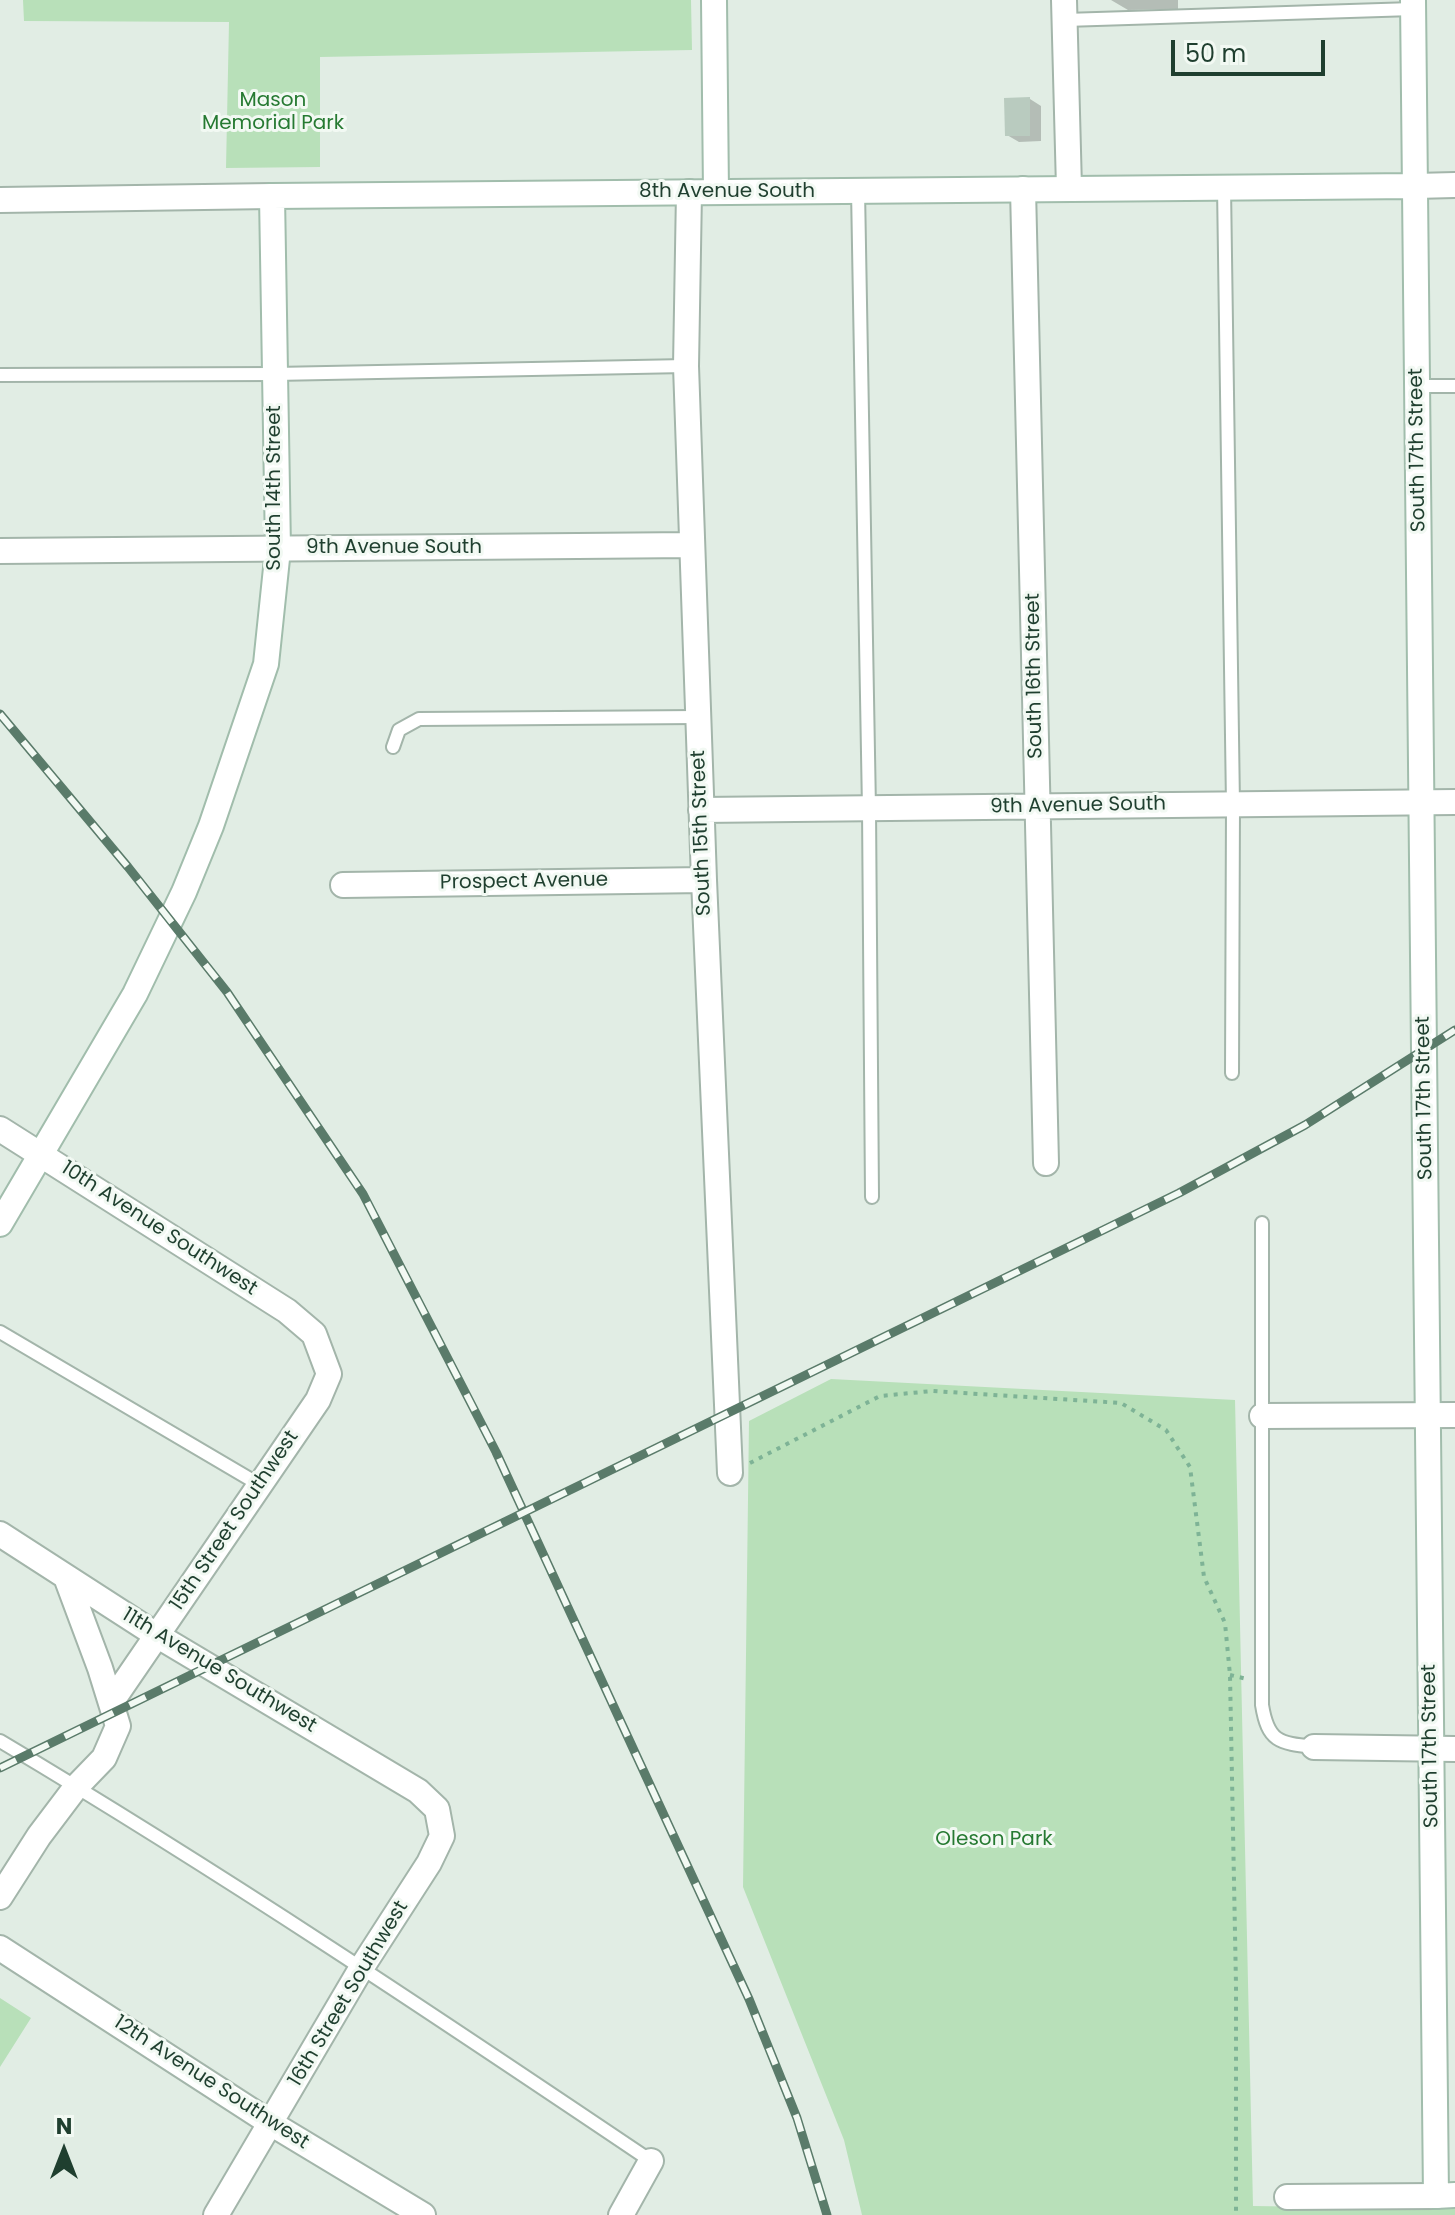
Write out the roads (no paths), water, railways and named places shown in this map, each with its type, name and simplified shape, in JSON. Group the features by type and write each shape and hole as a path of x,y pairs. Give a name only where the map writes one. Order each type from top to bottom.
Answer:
{"street":[{"path":"714,0 716,192"},
{"name":"South 17th Street","path":"1413,4 1428,1415 1443,1749 1442,2199"},
{"path":"1064,10 1069,188"},
{"name":"8th Avenue South","path":"0,200 1455,185"},
{"name":"South 16th Street","path":"1023,189 1046,1163"},
{"name":"South 15th Street","path":"689,192 686,366 701,810 730,1473"},
{"name":"South 14th Street","path":"0,1224 135,994 184,892 211,826 266,664 278,549 272,196"},
{"name":"9th Avenue South","path":"0,551 692,545"},
{"name":"9th Avenue South","path":"701,810 1455,802"},
{"name":"Prospect Avenue","path":"343,885 704,880"},
{"name":"10th Avenue Southwest","path":"0,1129 287,1311 314,1334"},
{"name":"15th Street Southwest","path":"112,1701 318,1400 329,1374 314,1334"},
{"path":"1262,1416 1455,1415"},
{"name":"11th Avenue Southwest","path":"0,1534 158,1636 418,1791 437,1809"},
{"path":"0,1897 39,1836 76,1787 104,1758 118,1726 112,1701 66,1577"},
{"path":"1314,1747 1443,1749"},
{"name":"16th Street Southwest","path":"216,2215 362,1967 436,1849 442,1836 437,1809"},
{"name":"12th Avenue Southwest","path":"0,1948 272,2124 423,2215"},
{"path":"621,2215 651,2161"},
{"path":"1287,2197 1442,2199"}],"lane":[{"path":"1064,10 1413,4"},
{"path":"1224,187 1233,805 1232,1073"},
{"path":"858,190 872,1197"},
{"path":"0,375 275,374 686,366"},
{"path":"1417,386 1455,386"},
{"path":"393,747 399,730 419,719 698,717"},
{"path":"1262,1223 1262,1705 1266,1728 1283,1743 1314,1747"},
{"path":"0,1332 260,1485"},
{"path":"0,1741 362,1967 651,2161"}],"railway":[{"path":"0,714 227,992 363,1194 496,1452 749,1999 797,2118 827,2215"},
{"path":"0,1768 1179,1193 1305,1125 1455,1030"}],"park label":[{"name":"Mason Memorial Park","path":"273,112"},
{"name":"Oleson Park","path":"994,1840"}]}
